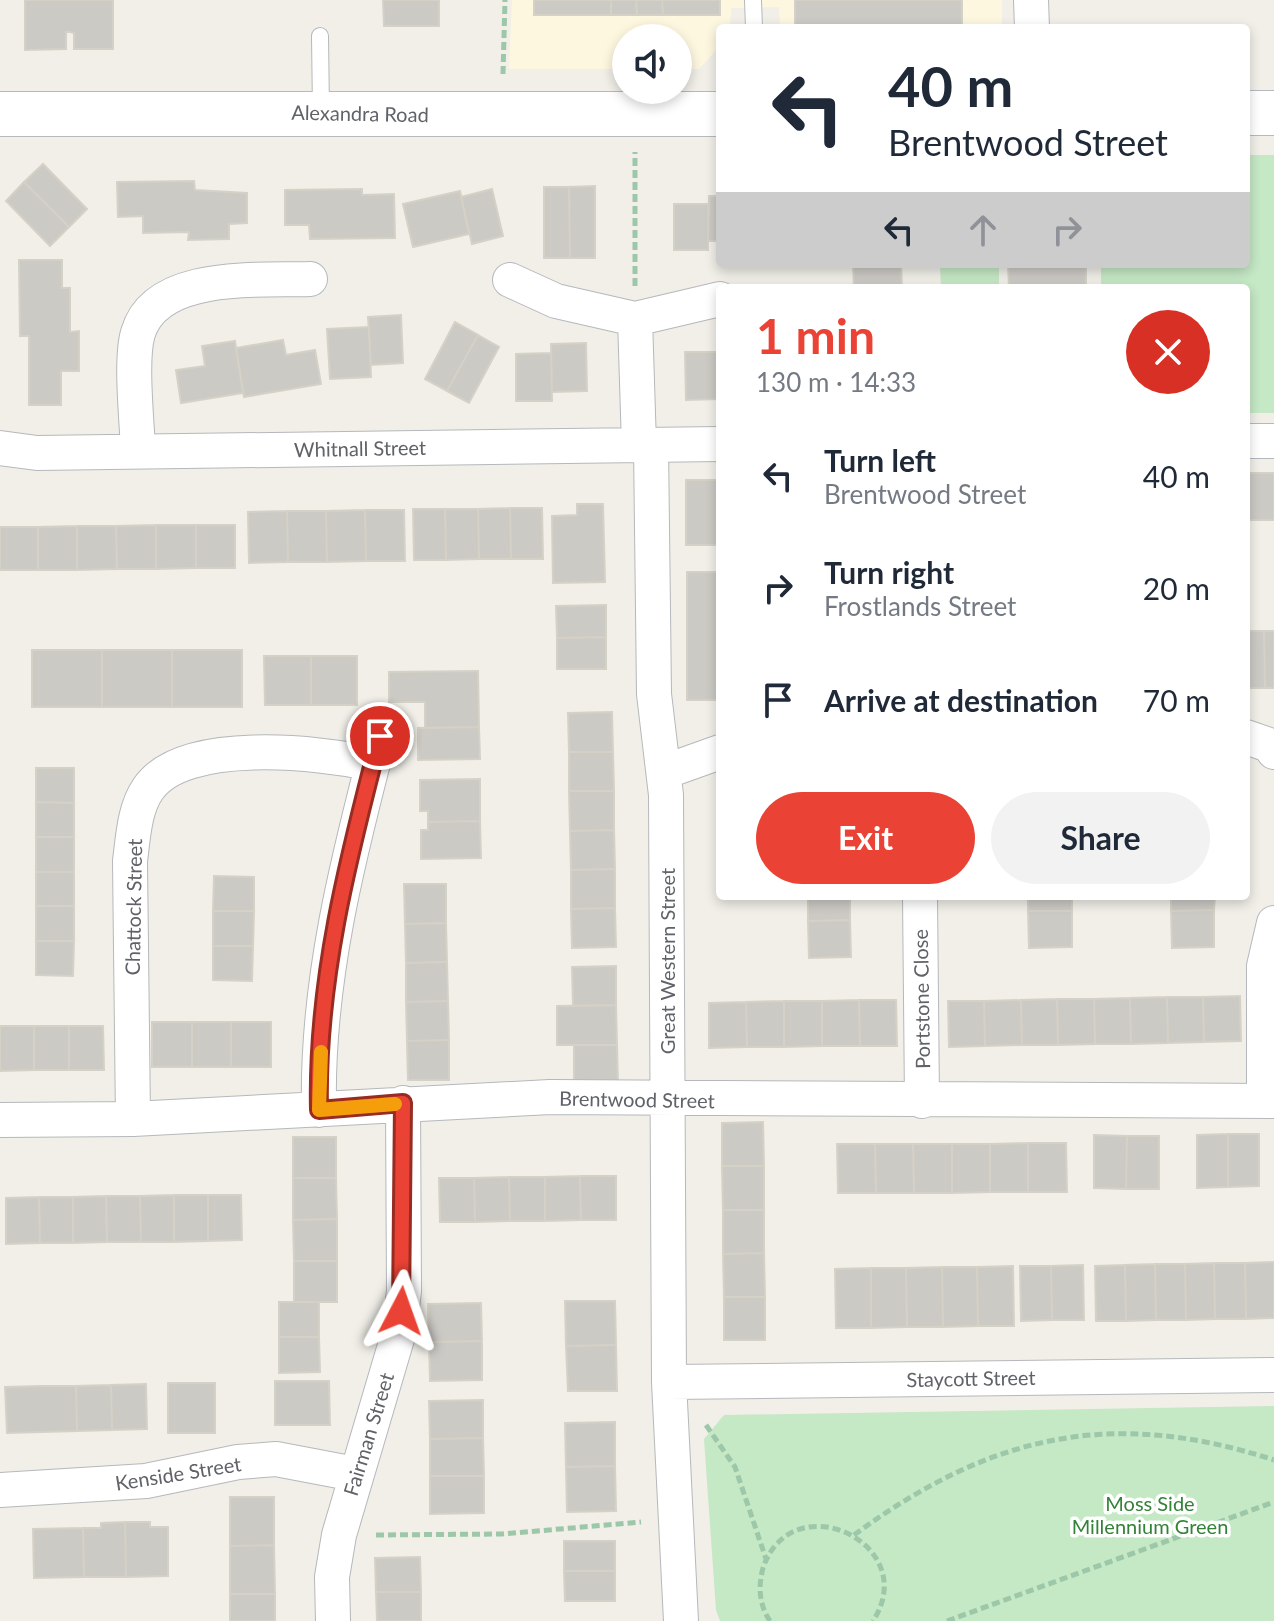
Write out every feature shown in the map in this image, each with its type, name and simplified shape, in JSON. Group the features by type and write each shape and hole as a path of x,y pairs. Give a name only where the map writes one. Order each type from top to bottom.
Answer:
{"street":[{"path":"1031,0 1032,24"},
{"path":"1250,113 1274,113"},
{"name":"Alexandra Road","path":"0,114 716,114"},
{"path":"138,451 137,336 146,313 187,289 209,284 310,279"},
{"path":"510,280 556,301 635,319 716,300"},
{"name":"Great Western Street","path":"635,319 645,445 654,694 664,772 669,1382 681,1621"},
{"path":"1250,441 1274,441"},
{"name":"Whitnall Street","path":"0,448 37,453 716,444"},
{"path":"1250,738 1269,745 1274,752"},
{"name":"Chattock Street","path":"133,1119 130,861 136,821 148,789 167,772 195,758 230,754 339,756 377,750 335,919 318,1078 319,1110"},
{"path":"664,772 716,753"},
{"name":"Portstone Close","path":"920,900 922,1101"},
{"path":"1269,1101 1264,966 1274,923"},
{"name":"Brentwood Street","path":"0,1120 133,1119 550,1097 1269,1101"},
{"name":"Fairman Street","path":"333,1621 332,1577 339,1535 399,1332 404,1291 403,1103"},
{"name":"Staycott Street","path":"669,1382 1274,1375"},
{"name":"Kenside Street","path":"0,1490 146,1481 238,1462 276,1459 355,1474"}],"lane":[{"path":"753,0 754,24"},
{"path":"320,36 321,113"}],"path":[{"path":"501,115 505,0"},
{"path":"635,114 635,319"},
{"path":"669,1382 716,1437 735,1467 766,1559"},
{"path":"854,1535 907,1496 945,1475 1039,1441 1141,1434 1175,1436 1274,1460"},
{"path":"947,1621 1274,1502"},
{"path":"339,1535 502,1534 678,1519"},
{"path":"770,1621 760,1598 760,1578 766,1559 779,1543 805,1528 836,1527 854,1535 871,1549 881,1568 884,1590 880,1611 873,1621"}],"shaded area":[{"path":"512,0 1002,0 1002,24 780,24 779,7 731,8 730,24 716,24 716,50 699,69 692,69 692,24 612,24 612,69 509,69"}],"green space":[{"path":"1250,155 1274,155 1274,413 1250,413 1250,284 1101,284 1101,268 1250,268"},
{"path":"940,268 999,268 999,284 941,284"},
{"name":"Moss Side Millennium Green","path":"1274,1406 1274,1621 720,1621 716,1610 704,1439 724,1415"}],"building":[{"path":"25,0 113,0 113,49 74,49 74,33 66,32 66,49 25,50"},
{"path":"383,0 439,0 439,26 384,26"},
{"path":"534,0 611,0 611,15 534,15"},
{"path":"611,0 636,0 637,15 611,15"},
{"path":"636,0 662,0 663,15 637,15"},
{"path":"662,0 720,0 720,15 663,15"},
{"path":"795,0 962,0 962,24 795,24"},
{"path":"43,164 87,209 69,227 24,182"},
{"path":"194,181 195,190 247,193 247,223 229,224 229,239 188,240 189,232 143,233 143,216 118,217 117,182"},
{"path":"24,182 69,227 50,246 6,201"},
{"path":"595,186 595,258 570,258 569,187"},
{"path":"544,187 569,187 570,258 544,258"},
{"path":"362,189 362,195 394,194 395,238 310,239 309,225 285,225 285,190"},
{"path":"492,189 503,236 472,244 461,197"},
{"path":"460,191 469,234 413,247 403,204"},
{"path":"709,196 716,196 716,241 708,241"},
{"path":"674,204 708,204 708,250 674,250"},
{"path":"19,260 62,260 62,288 70,288 70,332 79,331 79,371 61,371 61,405 29,405 29,336 20,336"},
{"path":"853,268 901,268 902,284 854,284"},
{"path":"1008,268 1086,268 1086,284 1009,284"},
{"path":"401,315 403,363 371,365 368,317"},
{"path":"455,322 478,335 447,391 425,379"},
{"path":"369,327 371,377 330,379 327,329"},
{"path":"478,335 499,347 469,403 447,391"},
{"path":"283,340 286,355 315,350 321,384 244,397 236,348"},
{"path":"235,341 243,393 181,403 176,370 205,366 202,346"},
{"path":"586,343 587,391 552,392 551,344"},
{"path":"685,352 716,352 716,399 686,400"},
{"path":"551,353 552,401 516,401 516,354"},
{"path":"1250,473 1274,473 1274,520 1250,520"},
{"path":"686,480 716,480 716,545 686,545"},
{"path":"577,504 603,504 605,582 553,583 552,516 577,515"},
{"path":"510,508 542,508 543,559 511,559"},
{"path":"510,508 511,559 479,559 478,509"},
{"path":"413,509 445,509 446,560 414,560"},
{"path":"445,509 478,509 479,559 446,560"},
{"path":"365,510 404,510 405,561 366,561"},
{"path":"365,510 366,561 327,562 326,511"},
{"path":"287,511 288,562 249,563 248,512"},
{"path":"287,511 326,511 327,562 288,562"},
{"path":"156,525 156,569 117,569 116,526"},
{"path":"156,525 196,525 196,568 156,569"},
{"path":"196,525 235,525 235,568 196,568"},
{"path":"77,526 77,570 38,570 38,527"},
{"path":"77,526 116,526 117,569 77,570"},
{"path":"0,527 38,527 38,570 0,570"},
{"path":"687,572 716,572 716,700 687,700"},
{"path":"606,605 606,637 557,638 556,606"},
{"path":"1250,631 1264,631 1265,688 1250,688"},
{"path":"1264,631 1274,631 1274,688 1265,688"},
{"path":"606,637 606,669 557,669 557,638"},
{"path":"32,650 102,650 102,707 32,707"},
{"path":"102,650 172,650 172,707 102,707"},
{"path":"172,650 242,650 242,707 172,707"},
{"path":"264,656 311,656 311,705 265,705"},
{"path":"311,656 357,656 357,705 311,705"},
{"path":"478,671 479,727 425,728 425,702 389,702 389,672"},
{"path":"612,712 613,752 569,752 568,713"},
{"path":"479,727 480,759 418,760 418,728"},
{"path":"569,752 613,752 614,791 569,791"},
{"path":"36,768 74,768 74,803 36,802"},
{"path":"480,779 480,821 428,822 428,811 420,811 420,780"},
{"path":"569,791 614,791 614,830 570,831"},
{"path":"36,802 74,803 74,837 36,837"},
{"path":"480,821 481,858 421,859 421,830 428,830 428,822"},
{"path":"614,830 615,869 571,870 570,831"},
{"path":"36,837 74,837 74,872 36,872"},
{"path":"615,869 615,908 571,909 571,870"},
{"path":"36,872 74,872 74,906 36,906"},
{"path":"214,876 254,877 254,911 213,911"},
{"path":"404,884 446,884 446,923 405,924"},
{"path":"808,900 850,900 850,920 808,921"},
{"path":"1028,900 1072,900 1072,911 1028,911"},
{"path":"1171,900 1215,900 1214,910 1171,911"},
{"path":"36,906 74,906 74,941 36,941"},
{"path":"615,908 616,947 572,948 571,909"},
{"path":"1214,910 1214,947 1172,948 1171,911"},
{"path":"213,911 254,911 253,946 213,946"},
{"path":"1028,911 1072,911 1072,947 1029,948"},
{"path":"850,920 851,957 809,958 808,921"},
{"path":"446,923 447,962 406,963 405,924"},
{"path":"36,941 74,941 73,976 36,975"},
{"path":"213,946 253,946 252,981 213,980"},
{"path":"447,962 448,1001 406,1002 406,963"},
{"path":"616,966 616,1005 573,1006 572,967"},
{"path":"1240,996 1241,1041 1204,1042 1203,997"},
{"path":"1167,997 1203,997 1204,1042 1168,1043"},
{"path":"1167,997 1168,1043 1131,1044 1130,998"},
{"path":"1130,998 1131,1044 1095,1044 1094,999"},
{"path":"1057,999 1094,999 1095,1044 1058,1045"},
{"path":"1057,999 1058,1045 1022,1045 1021,1000"},
{"path":"859,1000 896,1000 897,1046 860,1046"},
{"path":"859,1000 860,1046 822,1046 822,1001"},
{"path":"1021,1000 1022,1045 985,1046 984,1001"},
{"path":"448,1001 449,1040 407,1041 406,1002"},
{"path":"784,1001 822,1001 822,1046 784,1047"},
{"path":"784,1001 784,1047 747,1047 746,1002"},
{"path":"948,1001 984,1001 985,1046 949,1047"},
{"path":"746,1002 747,1047 709,1048 709,1003"},
{"path":"616,1005 617,1045 557,1045 557,1006"},
{"path":"152,1022 192,1022 192,1067 152,1067"},
{"path":"192,1022 231,1022 231,1067 192,1067"},
{"path":"231,1022 271,1022 271,1067 231,1067"},
{"path":"0,1026 34,1026 34,1070 0,1071"},
{"path":"34,1026 69,1026 69,1070 34,1070"},
{"path":"69,1026 103,1026 104,1070 69,1070"},
{"path":"449,1040 449,1080 408,1080 407,1041"},
{"path":"574,1045 617,1045 618,1084 574,1084"},
{"path":"763,1122 764,1166 722,1166 722,1123"},
{"path":"1228,1134 1228,1187 1197,1188 1197,1135"},
{"path":"1228,1134 1259,1134 1259,1186 1228,1187"},
{"path":"1094,1135 1127,1136 1126,1189 1094,1188"},
{"path":"1127,1136 1159,1136 1159,1189 1126,1189"},
{"path":"293,1137 336,1137 336,1178 293,1178"},
{"path":"1028,1143 1066,1143 1067,1192 1028,1192"},
{"path":"1028,1143 1028,1192 990,1192 990,1144"},
{"path":"837,1144 875,1144 876,1193 838,1193"},
{"path":"875,1144 913,1144 914,1193 876,1193"},
{"path":"913,1144 952,1144 952,1193 914,1193"},
{"path":"952,1144 990,1144 990,1192 952,1193"},
{"path":"722,1166 764,1166 764,1210 723,1210"},
{"path":"580,1176 616,1176 616,1220 581,1220"},
{"path":"580,1176 581,1220 545,1221 545,1177"},
{"path":"509,1177 545,1177 545,1221 510,1221"},
{"path":"509,1177 510,1221 475,1222 474,1178"},
{"path":"293,1178 336,1178 337,1219 293,1220"},
{"path":"439,1178 474,1178 475,1222 440,1222"},
{"path":"174,1195 174,1242 141,1242 140,1196"},
{"path":"174,1195 208,1195 208,1241 174,1242"},
{"path":"208,1195 241,1195 242,1240 208,1241"},
{"path":"106,1196 107,1242 73,1243 73,1197"},
{"path":"106,1196 140,1196 141,1242 107,1242"},
{"path":"39,1197 40,1243 6,1244 6,1198"},
{"path":"39,1197 73,1197 73,1243 40,1243"},
{"path":"723,1210 764,1210 764,1253 723,1254"},
{"path":"337,1219 337,1261 294,1261 293,1220"},
{"path":"764,1253 765,1297 724,1297 723,1254"},
{"path":"294,1261 337,1261 337,1302 294,1302"},
{"path":"1274,1262 1274,1318 1246,1319 1245,1263"},
{"path":"1214,1263 1245,1263 1246,1319 1215,1319"},
{"path":"1214,1263 1215,1319 1186,1320 1185,1264"},
{"path":"1155,1264 1185,1264 1186,1320 1156,1320"},
{"path":"1155,1264 1156,1320 1126,1321 1125,1265"},
{"path":"1083,1265 1084,1320 1052,1320 1051,1266"},
{"path":"1125,1265 1126,1321 1096,1321 1095,1266"},
{"path":"1013,1266 1014,1326 978,1326 977,1267"},
{"path":"1020,1266 1051,1266 1052,1320 1021,1321"},
{"path":"942,1267 977,1267 978,1326 943,1327"},
{"path":"942,1267 943,1327 907,1327 906,1268"},
{"path":"871,1268 871,1328 836,1328 835,1269"},
{"path":"871,1268 906,1268 907,1327 871,1328"},
{"path":"724,1297 765,1297 765,1340 724,1340"},
{"path":"565,1301 615,1301 616,1345 566,1346"},
{"path":"279,1302 319,1302 319,1337 279,1337"},
{"path":"481,1303 482,1341 429,1342 428,1304"},
{"path":"279,1337 319,1337 320,1372 279,1373"},
{"path":"482,1341 482,1380 430,1381 429,1342"},
{"path":"616,1345 617,1391 568,1391 566,1346"},
{"path":"275,1381 329,1381 330,1425 275,1425"},
{"path":"168,1383 215,1383 215,1433 168,1433"},
{"path":"146,1384 147,1429 112,1430 111,1385"},
{"path":"111,1385 112,1430 77,1431 76,1386"},
{"path":"76,1386 77,1431 7,1433 5,1387"},
{"path":"483,1400 483,1438 430,1439 429,1401"},
{"path":"615,1422 615,1466 566,1467 565,1423"},
{"path":"483,1438 484,1476 430,1476 430,1439"},
{"path":"615,1466 616,1511 567,1512 566,1467"},
{"path":"430,1476 484,1476 484,1513 430,1514"},
{"path":"230,1497 274,1497 274,1545 230,1546"},
{"path":"125,1522 126,1577 84,1577 83,1528 101,1528 101,1523"},
{"path":"125,1522 150,1522 150,1527 168,1527 168,1576 126,1577"},
{"path":"83,1528 84,1577 34,1578 33,1529"},
{"path":"564,1541 615,1541 615,1571 564,1571"},
{"path":"274,1545 275,1594 230,1594 230,1546"},
{"path":"420,1557 421,1592 376,1592 375,1558"},
{"path":"564,1571 615,1571 615,1601 565,1601"},
{"path":"376,1592 421,1592 421,1621 377,1621"},
{"path":"230,1594 275,1594 275,1621 230,1621"}],"slow traffic":[{"path":"321,1052 319,1110 395,1104"}],"route":[{"path":"380,736 335,919 318,1078 319,1110 403,1103 404,1291 401,1311"}]}
